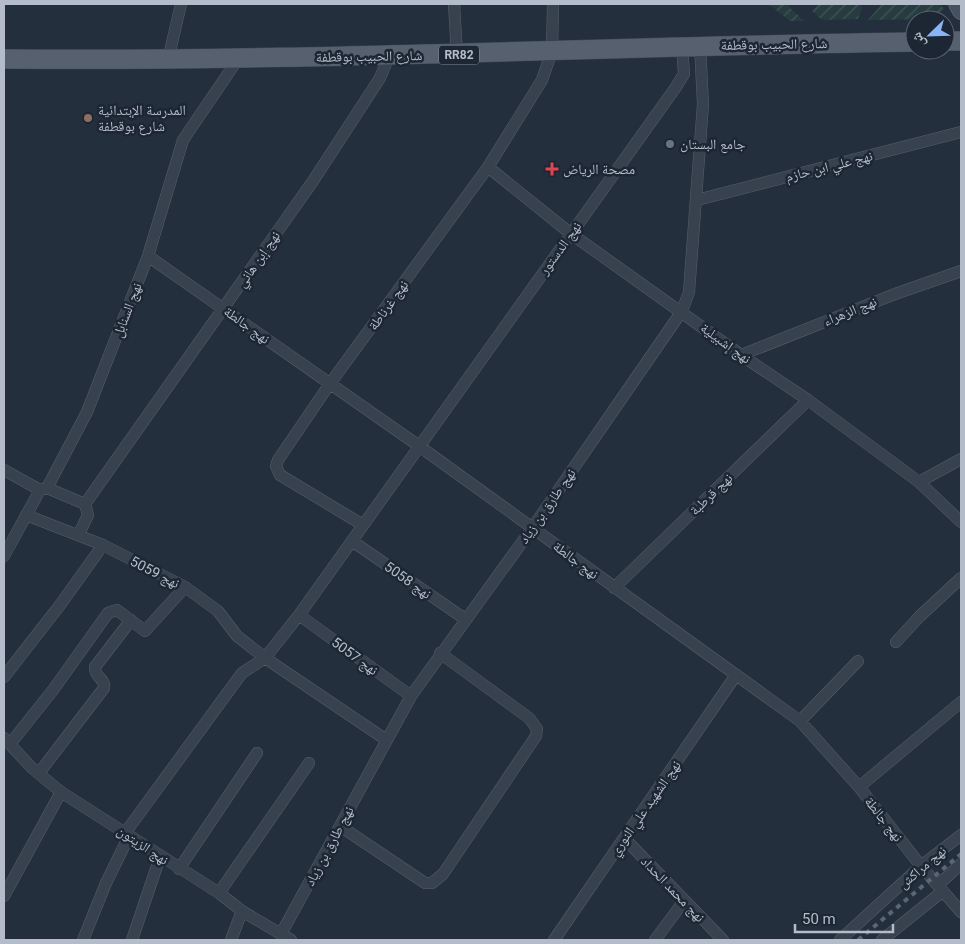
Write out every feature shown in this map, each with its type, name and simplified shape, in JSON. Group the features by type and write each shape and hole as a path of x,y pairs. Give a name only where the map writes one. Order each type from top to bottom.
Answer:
{"main road":[{"path":"958,4 961,11"},
{"name":"شارع الحبيب بوقطفة","path":"4,59 168,60 456,55 691,45 905,42"}],"street":[{"path":"168,60 181,4"},
{"path":"454,4 456,55"},
{"name":"نهج غرناطة","path":"363,524 280,475 277,470 278,460 329,385 488,168 542,80 552,51 553,4"},
{"name":"نهج طارق بن زياد","path":"286,937 385,739 411,696 532,527 682,311 690,292 703,104 691,45"},
{"name":"نهج الدستور","path":"83,940 127,834 242,673 265,658 299,616 684,74 691,45"},
{"name":"نهج إبن هاني","path":"79,534 88,514 85,504 313,181 380,78 389,56"},
{"name":"نهج السنابل","path":"4,556 87,412 148,256 183,140 238,59"},
{"name":"نهج علي ابن حازم","path":"697,200 961,132"},
{"name":"نهج إشبيلية","path":"488,168 570,233 682,311 741,355 808,400 919,482 961,522"},
{"name":"نهج جالطة","path":"148,256 224,308 329,385 419,446 800,721 859,787 921,866 961,912"},
{"name":"نهج الزهراء","path":"741,355 895,294 961,271"},
{"name":"نهج قرطبة","path":"614,588 808,400"},
{"path":"919,482 961,459"},
{"path":"4,470 43,489 85,504"},
{"name":"نهج 5059","path":"26,515 79,534 185,587 218,611 237,636 265,658 385,739"},
{"name":"نهج 5058","path":"352,541 465,619"},
{"path":"4,677 60,605 103,545"},
{"path":"896,642 920,616 961,578"},
{"path":"5,739 53,690 108,613 117,610 145,631 185,587"},
{"name":"نهج 5057","path":"299,616 411,696"},
{"path":"39,774 104,688 103,682 96,674 95,668 131,620"},
{"path":"340,826 425,883 432,883 443,874 536,736 537,729 529,718 440,654"},
{"path":"800,721 858,661"},
{"name":"نهج الشهيد علي النوري","path":"554,940 736,676"},
{"path":"859,787 959,708"},
{"name":"نهج الزيتون","path":"5,739 39,774 62,792 218,893 242,911 286,937"},
{"path":"179,869 257,753"},
{"path":"218,893 308,763"},
{"path":"4,896 62,792"},
{"name":"نهج مراكش","path":"840,940 921,866 961,835"},
{"name":"نهج محمد الحداد","path":"624,838 723,940"},
{"path":"132,940 160,857"},
{"path":"882,940 941,888 961,864"},
{"path":"655,940 684,901"},
{"path":"231,940 242,911"}],"green space":[{"path":"769,4 786,4 804,21 790,21"},
{"path":"819,4 859,4 862,7 858,19 822,20 812,11"},
{"path":"882,4 940,4 944,9 905,10 905,19 868,20"}],"railway":[{"path":"858,940 961,854"}],"place":[{"name":"المدرسة الإبتدائية شارع بوقطفة","path":"88,118"},
{"name":"جامع البستان","path":"670,144"},
{"name":"مصحة الرياض","path":"552,169"}]}
